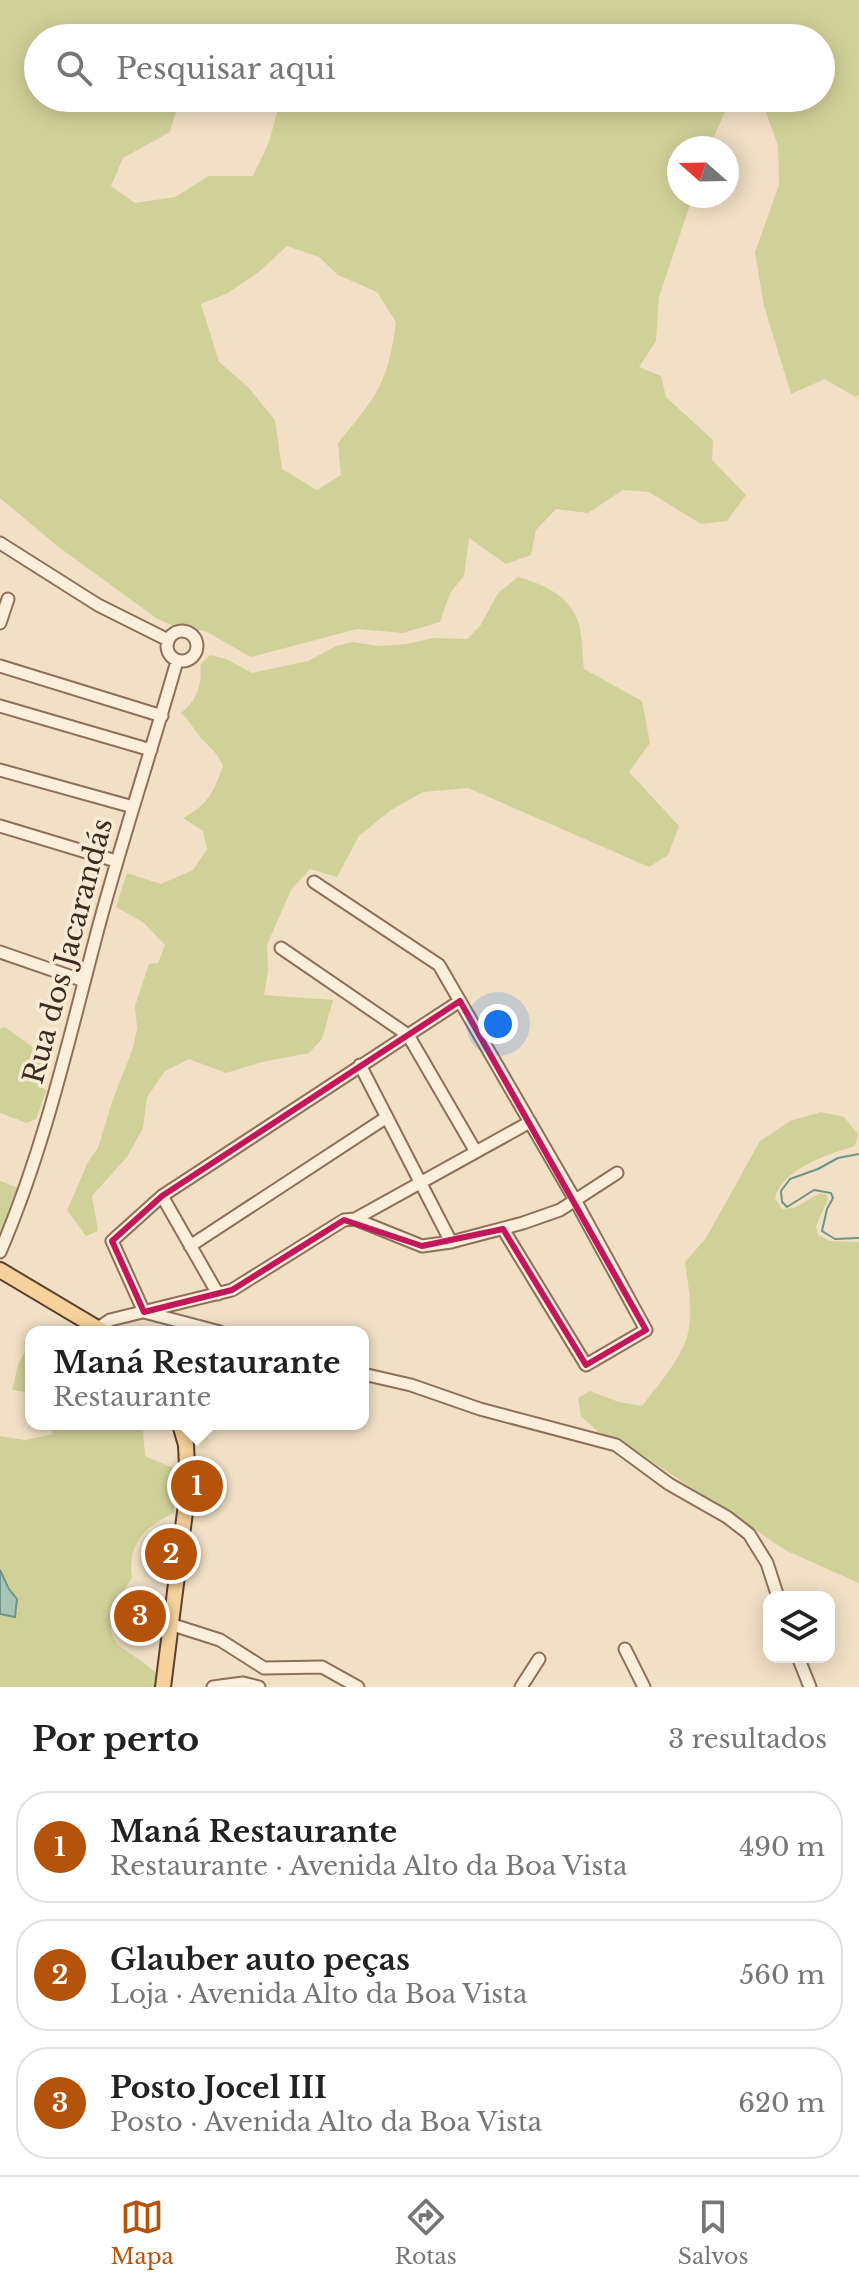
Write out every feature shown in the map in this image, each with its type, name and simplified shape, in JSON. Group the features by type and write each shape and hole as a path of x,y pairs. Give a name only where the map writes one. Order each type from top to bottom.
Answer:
{"main road":[{"path":"0,1270 94,1326"},
{"path":"163,1687 188,1488 186,1445 182,1430"}],"street":[{"path":"0,543 98,605 168,640"},
{"path":"0,623 8,599"},
{"path":"182,631 192,635 197,647 193,657 188,661 177,661 169,653 168,640 182,631"},
{"name":"Rua dos Jacarandás","path":"0,1252 17,1214 37,1151 116,861 177,661"},
{"path":"0,666 162,716"},
{"path":"0,706 151,750"},
{"path":"0,770 133,807"},
{"path":"0,826 116,861"},
{"path":"314,882 439,965 646,1330 586,1365 503,1229"},
{"path":"281,948 408,1035 476,1152"},
{"path":"0,952 84,981"},
{"path":"144,1312 112,1241 162,1196 460,1001"},
{"path":"360,1065 451,1242"},
{"path":"190,1246 387,1117"},
{"path":"105,1326 110,1320 218,1294 249,1282 344,1220 355,1219 530,1122"},
{"path":"355,1219 422,1246 451,1242 560,1210 617,1173"},
{"path":"162,1196 218,1294"},
{"path":"144,1312 197,1326"},
{"path":"369,1375 616,1445 669,1484 727,1517 749,1534 767,1563 776,1591"},
{"path":"173,1625 220,1640 264,1668 322,1667 358,1687"},
{"path":"625,1649 644,1687"},
{"path":"521,1687 539,1659"},
{"path":"800,1663 810,1687"},
{"path":"213,1687 243,1683 259,1687"}],"highlighted area":[{"path":"460,1001 646,1330 586,1365 503,1229 422,1246 344,1220 232,1290 144,1312 112,1241 162,1196"}],"green space":[{"path":"0,0 859,0 859,395 855,397 825,379 791,394 764,306 755,252 779,185 778,146 766,112 835,112 835,24 24,24 24,112 176,112 170,132 123,158 111,186 135,203 175,197 209,176 253,176 269,142 277,112 725,112 714,136 667,136 667,208 689,208 659,297 656,341 639,367 661,376 666,397 713,440 712,460 746,495 727,521 701,524 649,492 623,490 588,513 556,509 536,530 531,555 506,564 469,538 464,576 450,593 440,622 403,633 357,629 251,657 205,631 173,626 156,618 56,545 0,498","holes":["287,246 319,257 338,275 377,292 396,322 389,360 379,388 338,443 341,475 317,490 282,469 275,420 248,387 219,362 201,304 228,293 260,271"]},
{"path":"518,577 553,591 573,610 580,631 584,669 642,701 650,743 629,772 679,826 668,855 649,867 468,788 423,792 391,810 359,836 337,877 310,869 291,890 267,945 268,971 264,995 333,1000 322,1039 309,1053 226,1073 189,1059 165,1071 147,1097 143,1128 127,1157 92,1196 98,1231 86,1236 67,1210 88,1162 98,1148 132,1051 137,1029 135,1006 149,964 158,963 165,945 144,923 116,907 127,873 161,884 193,870 207,849 203,831 183,818 199,808 209,796 223,766 181,713 197,692 200,665 210,655 226,659 252,673 308,661 336,646 353,642 378,646 433,638 467,639 480,626 498,593"},
{"path":"5,1027 49,1059 41,1085 46,1091 36,1119 27,1123 0,1113 0,1029"},
{"path":"821,1112 844,1117 858,1134 855,1146 819,1158 796,1171 787,1178 775,1198 782,1209 794,1208 820,1193 826,1195 828,1199 816,1226 818,1235 830,1241 859,1242 859,1583 787,1551 630,1447 598,1432 581,1416 578,1398 590,1391 619,1402 642,1406 673,1365 687,1337 690,1309 685,1262 706,1238 760,1141 790,1121"},
{"path":"0,1181 19,1188 0,1235"},
{"path":"25,1351 25,1392 12,1390"},
{"path":"51,1430 143,1430 145,1456 176,1469 174,1513 154,1524 135,1546 132,1578 117,1603 111,1622 114,1640 157,1674 155,1687 0,1687 0,1614 18,1611 14,1595 0,1570 0,1436 25,1440 53,1434"}],"shaded area":[{"path":"0,1570 17,1599 15,1617 0,1614"}],"waterway":[{"path":"859,1154 838,1158 790,1179 781,1191 782,1202 787,1207 814,1190 831,1193 833,1198 822,1231 835,1239 859,1238"}],"place":[{"name":"Maná Restaurante","path":"197,1486"},
{"name":"Glauber auto peças","path":"171,1554"},
{"name":"Posto Jocel III","path":"140,1616"}]}
